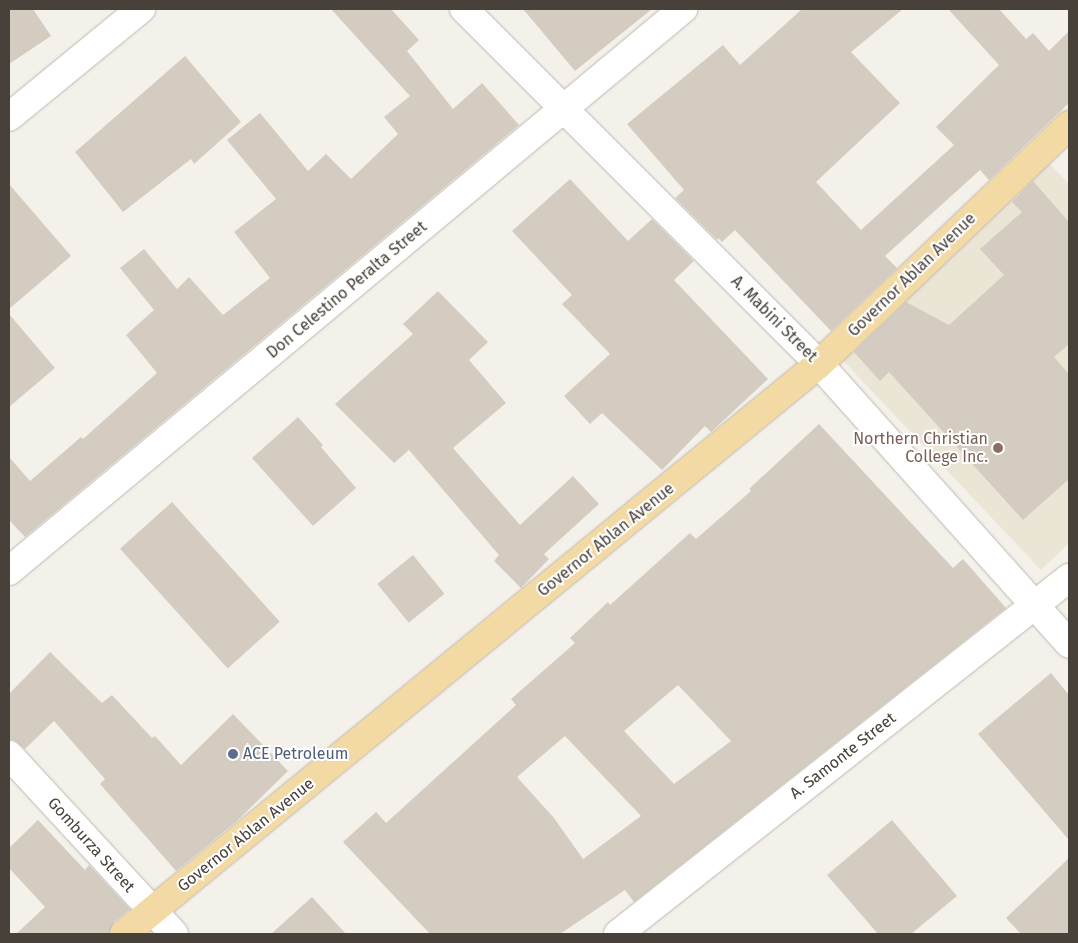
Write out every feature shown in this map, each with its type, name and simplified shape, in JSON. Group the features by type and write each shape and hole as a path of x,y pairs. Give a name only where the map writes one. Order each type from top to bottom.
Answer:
{"main road":[{"name":"Governor Ablan Avenue","path":"124,934 819,364 1069,124"}],"street":[{"path":"9,117 141,9"},
{"name":"A. Mabini Street","path":"464,9 819,364 1069,644"},
{"name":"Don Celestino Peralta Street","path":"9,571 565,110 683,9"},
{"name":"A. Samonte Street","path":"618,934 1069,578"},
{"name":"Gomburza Street","path":"9,755 174,934"}],"shaded area":[{"name":"Northern Christian College Inc.","path":"1044,158 1069,184 1069,543 1041,570 836,353"}],"building":[{"path":"9,9 33,9 51,36 9,64"},
{"path":"331,9 391,9 419,40 407,51 453,109 482,83 519,125 25,537 9,520 9,457 30,481 81,437 83,439 157,373 126,335 154,310 120,268 144,249 177,289 189,277 223,315 270,278 234,232 276,199 227,140 260,113 308,171 326,154 351,179 398,134 384,117 410,96"},
{"path":"523,9 652,9 575,71"},
{"path":"802,9 903,9 851,52 900,103 816,182 861,230 954,145 936,127 999,65 948,9 999,9 1026,39 1033,33 1049,51 1069,31 1069,103 989,180 980,170 885,256 897,268 831,331 735,230 722,242 718,238 717,240 675,198 684,190 627,124 723,45 740,65"},
{"path":"185,56 241,122 194,164 191,159 123,212 75,152"},
{"path":"570,179 628,241 652,219 694,261 674,280 768,379 711,432 705,426 662,470 602,413 590,424 564,396 610,354 562,304 572,295 512,231"},
{"name":"Northern Christian College Inc.","path":"1033,181 1069,222 1069,344 1054,357 1069,374 1069,479 1023,520 889,372 880,381 854,352 906,302 949,325 1004,275 980,249 1022,212 1012,202"},
{"path":"9,184 71,256 9,309"},
{"path":"438,291 488,342 469,360 506,403 453,448 520,525 573,476 599,504 544,554 549,559 521,588 494,561 499,555 409,450 394,463 335,404 413,334 403,324"},
{"path":"9,314 55,368 9,407"},
{"path":"298,417 323,445 321,447 356,488 313,526 252,458"},
{"path":"819,424 953,568 963,559 1006,608 634,902 625,890 560,934 430,934 343,842 376,812 386,823 516,705 511,699 575,643 570,638 608,602 610,605 690,533 696,539 751,491 749,489","holes":["678,685 731,741 674,784 624,731","565,736 641,816 583,859 554,818 517,777"]},
{"path":"172,502 280,622 228,668 120,549"},
{"path":"413,555 444,594 409,623 377,584"},
{"path":"50,652 102,703 112,695 152,738 155,736 181,765 233,714 288,771 238,820 176,871 100,784 105,779 54,721 25,749 14,740 9,740 9,694"},
{"path":"1051,673 1069,695 1069,840 978,734"},
{"path":"38,820 85,870 89,865 130,909 114,922 109,934 16,934 45,907 9,868 9,848"},
{"path":"892,820 957,896 911,934 878,934 827,875"},
{"path":"1069,858 1069,934 1021,934 1006,918"},
{"path":"312,897 346,934 271,934"}],"place":[{"name":"Northern Christian College Inc.","path":"998,448"},
{"name":"ACE Petroleum","path":"233,754"}]}
